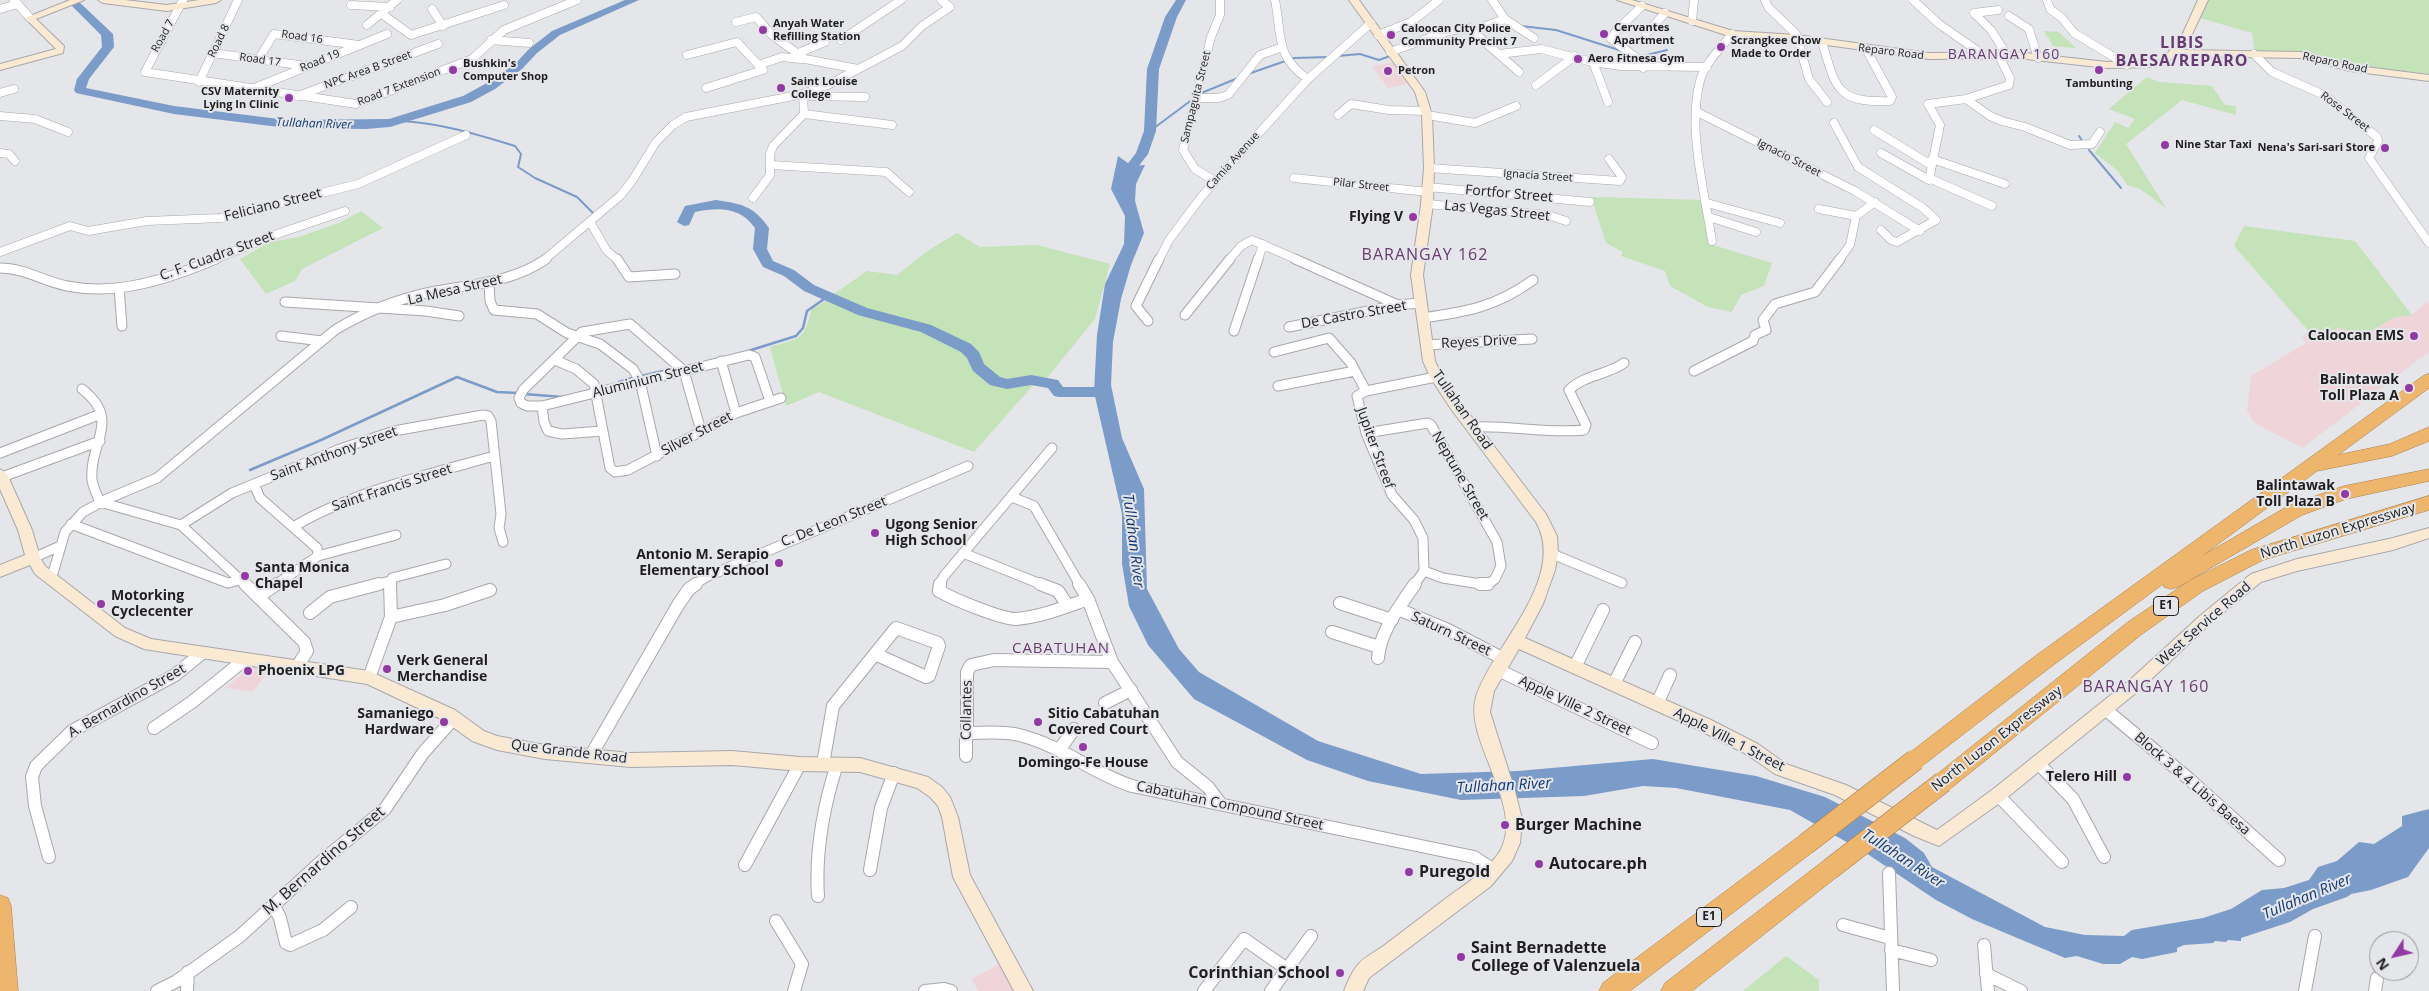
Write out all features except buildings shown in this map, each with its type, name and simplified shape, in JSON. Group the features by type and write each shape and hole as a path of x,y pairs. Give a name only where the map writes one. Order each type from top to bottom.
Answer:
{"highway":[{"name":"North Luzon Expressway","path":"1611,991 2041,663 2429,380"},
{"name":"North Luzon Expressway","path":"2311,467 2398,447 2423,438 2429,433"},
{"name":"North Luzon Expressway","path":"2113,612 2296,510 2318,501 2372,485 2429,475"},
{"name":"North Luzon Expressway","path":"1673,991 1943,782 2135,628 2196,586 2257,555 2429,503"},
{"path":"0,906 6,990"}],"main road":[{"path":"0,67 60,51 61,48 30,18 79,0"},
{"path":"103,0 128,2 150,8 216,0"},
{"name":"Tullahan Road","path":"1353,991 1363,972 1379,958 1495,870 1502,863 1511,845 1514,832 1513,806 1491,745 1481,704 1487,689 1540,591 1550,553 1550,540 1541,518 1436,377 1429,362 1419,303 1417,275 1428,194 1429,168 1426,113 1420,92 1354,0"},
{"name":"Reparo Road","path":"1625,0 1732,34 1797,38 1866,49 1943,57 2003,55 2090,64 2127,65 2159,63 2173,52 2301,55 2350,68 2429,78"},
{"path":"2173,52 2185,39 2203,0"},
{"path":"1,476 25,530 33,558 4,570"},
{"name":"West Service Road","path":"1942,838 2105,709 2256,578 2297,565 2394,544 2429,533"},
{"name":"Que Grande Road","path":"33,558 40,570 51,580 132,638 149,645 242,661 369,678 454,718 478,736 496,743 545,752 631,760 732,758 800,764 860,765 922,782 936,792 944,802 950,817 962,877 1024,991"},
{"name":"Apple Ville 1 Street","path":"1515,640 1705,725 1752,750 1781,769 1840,790 1927,835 1936,839 1942,838"}],"street":[{"name":"Road 8","path":"200,82 238,0"},
{"path":"367,25 397,0"},
{"name":"Road 7 Extension","path":"145,72 346,104 362,103 472,58 478,55 491,40 504,30 577,0"},
{"path":"841,40 901,0"},
{"name":"La Mesa Street","path":"51,580 60,546 71,524 100,502 136,489 157,478 347,322 431,292 489,283 512,277 536,266 559,249 623,192 634,179 657,138 680,120 728,107 804,95 830,84 902,46 922,26 949,9 950,4 941,0"},
{"name":"Sampaguita Street","path":"1215,181 1199,173 1186,162 1182,150 1211,37 1220,15 1220,0"},
{"path":"1275,0 1280,48 1290,67 1308,79"},
{"path":"1378,35 1408,24 1439,0"},
{"path":"1492,0 1505,19 1534,38"},
{"path":"1692,21 1694,0"},
{"path":"1765,0 1768,7 1797,38 1809,79 1827,102"},
{"path":"1913,0 1942,26 1976,47 1985,56"},
{"path":"2047,0 2050,9 2062,18 2074,33 2127,65"},
{"path":"0,9 16,2 30,18"},
{"name":"Road 7","path":"145,72 181,4"},
{"path":"351,5 390,7"},
{"path":"382,14 411,35 504,5"},
{"path":"1642,6 1610,39 1645,64 1643,68"},
{"path":"432,9 443,26"},
{"path":"1929,179 1940,125 1928,104 1966,99 2009,85 2010,78 2003,55 1991,30 1972,11 1998,10"},
{"path":"1646,34 1666,13"},
{"path":"2009,16 2029,29 2038,58"},
{"path":"736,22 756,17 772,35 805,59"},
{"path":"1483,27 1505,19"},
{"name":"Camia Avenue","path":"1148,321 1136,306 1169,240 1215,181 1308,79 1364,27 1371,23"},
{"path":"1390,52 1449,31 1469,28 1519,72"},
{"name":"Road 16","path":"258,60 274,34 359,46"},
{"name":"Road 19","path":"252,89 388,34"},
{"path":"1712,241 1695,130 1700,80 1707,67 1732,34"},
{"path":"491,40 529,43"},
{"path":"687,55 737,42 763,70 706,88"},
{"path":"796,54 824,42"},
{"path":"1822,42 1833,78 1844,95 1855,101 1888,102 1892,99 1866,49"},
{"name":"NPC Area B Street","path":"297,96 438,44"},
{"path":"1196,98 1209,99 1228,95 1260,55 1280,48"},
{"path":"1499,54 1538,49 1575,56 1593,62 1643,68 1707,67"},
{"name":"Road 17","path":"213,53 307,67"},
{"name":"Rose Street","path":"2254,54 2272,72 2324,95 2377,137 2378,141 2369,158 2429,243"},
{"path":"1536,85 1575,56"},
{"path":"759,65 782,58 805,59 858,69"},
{"path":"1593,62 1608,102"},
{"path":"0,93 14,89"},
{"path":"753,198 770,175 770,154 773,146 804,114 804,95 865,97"},
{"path":"1966,99 1996,119 2025,127 2070,145 2089,145 2100,132"},
{"path":"1338,115 1351,104 1426,113 1475,123 1516,106"},
{"name":"Ignacio Street","path":"1697,112 1875,202 1920,231"},
{"path":"804,114 892,125"},
{"path":"0,116 24,115 68,132"},
{"path":"1834,123 1858,167 1936,218 1934,223 1897,242 1891,240 1881,230"},
{"path":"1874,130 1932,162 2005,184"},
{"name":"Feliciano Street","path":"0,252 70,226 88,231 146,221 221,218 364,182 466,135"},
{"path":"0,153 9,154 15,162"},
{"path":"1881,153 1929,179 1992,206"},
{"name":"Ignacia Street","path":"1429,168 1620,181 1622,177 1609,159"},
{"path":"771,165 886,172 910,192"},
{"name":"Pilar Street","path":"1294,178 1428,194"},
{"name":"Fortfor Street","path":"1428,194 1590,202"},
{"name":"Las Vegas Street","path":"1428,194 1548,215 1562,218 1566,221"},
{"path":"1707,202 1780,223"},
{"path":"1694,371 1753,341 1755,335 1766,330 1763,320 1775,304 1815,292 1849,246 1856,216 1875,202"},
{"path":"1819,208 1856,216"},
{"name":"C. F. Cuadra Street","path":"0,268 28,270 52,282 70,286 102,289 119,288 186,270 261,240 345,211"},
{"path":"1709,217 1756,232"},
{"path":"594,218 607,251 618,260 629,277 675,274"},
{"path":"1185,315 1241,246 1252,240 1398,305"},
{"path":"1234,331 1263,244"},
{"path":"1422,318 1488,307 1502,301 1533,280"},
{"path":"489,283 490,302 494,310 537,314 567,333 600,344 632,369 640,381 657,456"},
{"path":"119,288 122,326"},
{"path":"285,302 383,308 459,316"},
{"name":"De Castro Street","path":"1289,327 1398,305 1419,303"},
{"path":"555,360 574,367 585,374 594,384 603,431 562,434 548,431 544,422 542,406 527,406 520,403 520,394 578,337 590,329 630,324 680,364 684,371 701,431"},
{"path":"281,336 322,341"},
{"name":"Jupiter Streef","path":"1274,352 1329,338 1351,363 1361,393 1366,433 1392,495 1414,520 1423,538 1424,571"},
{"name":"Reyes Drive","path":"1426,345 1532,339"},
{"name":"Aluminium Street","path":"542,406 753,355 770,401"},
{"path":"722,361 736,413"},
{"path":"1473,427 1495,426 1566,432 1584,430 1586,425 1569,390 1577,382 1601,376 1624,363"},
{"path":"1278,386 1355,371"},
{"path":"1361,393 1436,377"},
{"path":"82,389 97,402 101,414 100,441 92,471 92,481 100,502 181,525 259,596 304,642 307,651 297,668"},
{"name":"Silver Street","path":"603,431 610,468 615,472 628,470 736,413 781,398"},
{"path":"0,453 101,414"},
{"name":"Saint Anthony Street","path":"181,525 232,493 383,434 483,415 488,416 491,421 501,514 498,522 502,542"},
{"name":"Neptune Street","path":"1366,433 1428,423 1431,425 1497,542 1501,566 1495,579 1487,585 1443,578 1424,571"},
{"path":"1,476 100,441"},
{"path":"1052,448 963,554 939,585 939,591 943,595 1014,619 1068,606 1088,599"},
{"name":"Saint Francis Street","path":"293,526 318,512 424,476 494,456"},
{"name":"C. De Leon Street","path":"590,757 678,604 690,589 700,581 764,551 968,466"},
{"path":"254,484 260,498 317,548 318,556"},
{"path":"1012,497 1034,506 1088,599 1112,662 1177,762 1189,774 1214,791 1220,803"},
{"path":"71,524 228,583 240,580"},
{"path":"259,596 318,556 396,536"},
{"path":"33,558 60,546"},
{"path":"1550,553 1622,583"},
{"path":"963,554 1058,591 1068,606"},
{"path":"310,613 330,597 446,564"},
{"path":"1332,632 1378,652 1398,609 1424,571"},
{"path":"369,678 390,617 390,581"},
{"path":"390,617 445,605 490,590"},
{"path":"1340,603 1392,620"},
{"name":"Saturn Street","path":"1398,609 1448,630 1501,665"},
{"path":"1575,667 1603,610"},
{"path":"818,896 815,862 826,800 830,764 830,714 833,706 874,654 896,628 938,643 939,649 929,676 922,676 874,654"},
{"path":"1614,684 1635,642"},
{"name":"A. Bernardino Street","path":"49,857 35,806 32,777 36,766 72,731 175,675 201,654"},
{"name":"Collantes","path":"966,756 966,738 969,733 967,727 967,672 971,665 977,662 1010,659 1068,663 1112,662"},
{"path":"154,728 192,702 242,661"},
{"name":"Apple Ville 2 Street","path":"1501,665 1652,743"},
{"path":"1657,704 1670,675"},
{"path":"1106,703 1131,690"},
{"name":"Block 3 & 4 Libis Baesa","path":"2105,709 2279,860"},
{"name":"M. Bernardino Street","path":"157,991 240,936 385,809 423,753 454,718"},
{"path":"1060,749 1074,729"},
{"name":"Cabatuhan Compound Street","path":"969,733 1018,734 1060,749 1113,780 1126,784 1474,857 1495,870"},
{"path":"2037,762 2073,799 2104,858"},
{"path":"745,865 800,764"},
{"path":"870,870 881,808 894,773"},
{"path":"1998,795 2062,862"},
{"path":"1889,873 1893,991"},
{"path":"274,906 280,918 286,943 290,945 320,931 339,919 351,907"},
{"path":"776,921 802,964 794,991"},
{"path":"1842,925 1931,960"},
{"path":"1271,991 1312,936"},
{"path":"2304,991 2315,936"},
{"path":"1204,991 1244,938 1287,969"},
{"path":"1984,945 1988,991"},
{"path":"186,991 188,972"},
{"path":"1986,974 2022,991"},
{"path":"925,991 944,989 951,991"}],"shaded area":[{"path":"1396,62 1412,83 1388,88 1372,66"},
{"path":"2429,301 2429,352 2302,448 2255,423 2247,411 2251,376 2306,343 2302,336 2340,328 2358,333 2372,330 2395,317 2412,315"},
{"path":"252,666 270,668 253,692 225,688"},
{"path":"1000,964 1013,991 978,991 972,979"}],"green space":[{"path":"2207,0 2429,0 2429,74 2350,66 2301,54 2255,54 2252,33 2200,18"},
{"path":"2044,31 2059,32 2076,48 2053,46"},
{"path":"2147,77 2159,82 2212,86 2225,105 2236,106 2236,115 2182,100 2126,144 2166,208 2140,189 2127,185 2118,171 2095,153 2115,122 2128,128 2135,119 2109,109"},
{"path":"1591,197 1705,200 1713,245 1772,263 1764,286 1741,295 1732,312 1708,307 1670,286 1665,271 1621,256 1623,252 1606,243"},
{"path":"361,211 383,228 302,269 295,281 266,294 240,259 270,242 299,237 339,223"},
{"path":"2244,226 2355,241 2412,315 2395,317 2372,330 2358,333 2340,328 2311,334 2234,246"},
{"path":"957,233 980,247 1037,245 1110,264 1095,319 1046,379 1007,380 992,375 983,369 979,356 970,347 933,326 869,312 831,296 867,271 897,275 929,250"},
{"path":"828,300 871,318 903,322 924,328 970,355 975,373 998,385 1035,383 974,452 819,392 786,406 770,347 795,340 799,337 806,328 812,309"},
{"path":"1786,956 1819,980 1819,991 1743,991"}],"water":[{"path":"1118,156 1132,166 1145,165 1136,184 1135,201 1144,233 1131,265 1121,299 1113,342 1111,385 1122,438 1144,489 1147,589 1179,649 1199,672 1318,741 1421,774 1518,771 1653,759 1756,776 1825,797 1905,838 1924,853 1932,867 2045,927 2085,935 2124,936 2132,930 2203,918 2231,909 2262,890 2284,888 2309,880 2318,867 2337,861 2359,842 2374,844 2402,826 2402,816 2429,809 2429,848 2408,877 2371,890 2351,894 2313,909 2290,922 2241,938 2241,941 2228,940 2226,942 2215,941 2213,943 2184,945 2177,948 2177,952 2142,959 2132,957 2120,964 2103,964 2077,956 2065,958 1972,919 1936,900 1866,853 1790,810 1676,788 1643,786 1584,796 1461,800 1368,781 1307,760 1194,699 1148,645 1129,606 1122,564 1122,514 1094,392 1097,335 1105,284 1124,244 1125,216 1111,189"}],"waterway":[{"name":"Tullahan River","path":"71,0 107,34 108,47 83,79 80,90 174,110 287,124 366,125 390,123 467,99 491,86 518,67 533,51 556,33 634,0"},
{"name":"Tullahan River","path":"1125,186 1132,166 1142,154 1150,131 1153,69 1171,17 1181,0"},
{"path":"1492,28 1511,25"},
{"path":"1521,26 1556,30 1622,51"},
{"path":"1639,57 1667,50"},
{"path":"1338,56 1360,54 1379,60 1390,56"},
{"path":"1248,74 1294,58 1330,57"},
{"path":"1199,94 1238,78"},
{"path":"1150,131 1193,99"},
{"path":"400,121 472,133 515,146 521,154 518,167 535,178 577,197 594,214"},
{"path":"2079,136 2083,142"},
{"path":"2089,150 2121,188"},
{"path":"684,222 690,209 716,204 740,208 754,217 762,228 760,249 768,264 789,273 809,288 863,312 926,328 966,348 974,356 978,367 995,381 1007,384 1031,380 1053,384 1059,392 1104,392"},
{"path":"748,351 796,336 803,328 807,311 827,297"},
{"path":"641,376 672,369"},
{"path":"250,470 321,440 457,377 497,392 518,393"},
{"path":"619,382 635,377"},
{"path":"524,394 563,397"}],"place":[{"name":"Anyah Water Refilling Station","path":"763,30"},
{"name":"Cervantes Apartment","path":"1604,34"},
{"name":"Caloocan City Police Community Precint 7","path":"1391,35"},
{"name":"Scrangkee Chow Made to Order","path":"1721,47"},
{"name":"Aero Fitnesa Gym","path":"1578,59"},
{"name":"Bushkin's Computer Shop","path":"453,70"},
{"name":"Tambunting","path":"2099,70"},
{"name":"Petron","path":"1388,71"},
{"name":"Saint Louise College","path":"781,88"},
{"name":"CSV Maternity Lying In Clinic","path":"289,98"},
{"name":"Nine Star Taxi","path":"2165,145"},
{"name":"Nena's Sari-sari Store","path":"2385,148"},
{"name":"Flying V","path":"1413,217"},
{"name":"Caloocan EMS","path":"2414,336"},
{"name":"Balintawak Toll Plaza A","path":"2409,388"},
{"name":"Balintawak Toll Plaza B","path":"2345,494"},
{"name":"Ugong Senior High School","path":"875,533"},
{"name":"Antonio M. Serapio Elementary School","path":"779,563"},
{"name":"Santa Monica Chapel","path":"245,576"},
{"name":"Motorking Cyclecenter","path":"101,604"},
{"name":"Verk General Merchandise","path":"387,669"},
{"name":"Phoenix LPG","path":"248,671"},
{"name":"Samaniego Hardware","path":"444,722"},
{"name":"Sitio Cabatuhan Covered Court","path":"1038,722"},
{"name":"Domingo-Fe House","path":"1083,747"},
{"name":"Telero Hill","path":"2127,777"},
{"name":"Burger Machine","path":"1505,825"},
{"name":"Autocare.ph","path":"1539,864"},
{"name":"Puregold","path":"1409,872"},
{"name":"Saint Bernadette College of Valenzuela","path":"1461,957"},
{"name":"Corinthian School","path":"1340,973"}],"district":[{"name":"LIBIS BAESA/REPARO","path":"2182,52"},
{"name":"BARANGAY 160","path":"2004,55"},
{"name":"BARANGAY 162","path":"1425,255"},
{"name":"CABATUHAN","path":"1061,649"},
{"name":"BARANGAY 160","path":"2146,687"}]}
